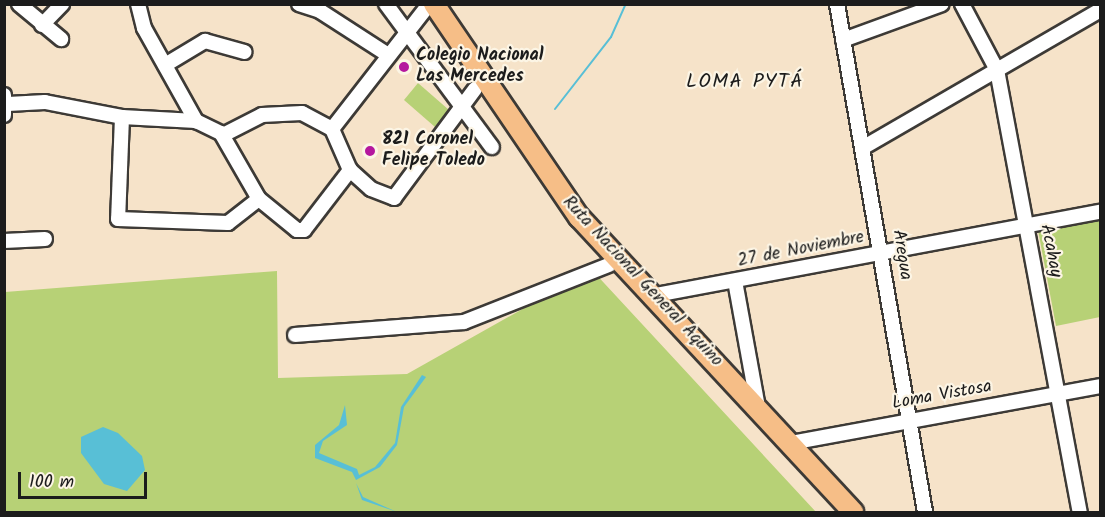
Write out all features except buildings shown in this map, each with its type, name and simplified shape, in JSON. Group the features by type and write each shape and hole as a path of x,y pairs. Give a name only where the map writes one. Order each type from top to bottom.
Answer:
{"highway":[{"name":"Ruta Nacional General Aquino","path":"426,7 475,89 549,194 609,265 836,513"},
{"name":"Ruta Nacional General Aquino","path":"426,7 550,180 650,296 758,408 853,513"}],"street":[{"path":"19,4 61,39"},
{"path":"42,25 62,4"},
{"path":"138,4 165,65 196,121"},
{"path":"299,4 330,16 388,55"},
{"path":"386,4 492,147"},
{"name":"Aregua","path":"837,4 864,147 925,513"},
{"path":"843,39 942,4"},
{"name":"Acahay","path":"963,4 997,70 1060,394 1080,513"},
{"path":"332,129 426,7"},
{"path":"864,147 1101,10"},
{"path":"165,65 205,41 244,52"},
{"path":"223,135 282,110 302,113 332,129 350,170 386,197 400,196 475,89"},
{"path":"6,108 45,102 122,117 196,121 223,135 259,199 281,220 304,230 350,170"},
{"path":"122,117 118,219 228,223 259,199"},
{"name":"27 de Noviembre","path":"650,296 1101,212"},
{"path":"4,241 45,239"},
{"path":"295,335 464,322 609,265"},
{"path":"735,281 758,408"},
{"name":"Loma Vistosa","path":"790,443 1101,386"}],"green space":[{"path":"418,83 449,110 435,127 404,100"},
{"path":"1100,218 1100,317 1056,326 1038,230"},
{"path":"592,270 816,512 5,512 5,292 277,271 278,378 407,374"}],"water":[{"path":"422,375 426,377 404,407 397,445 380,467 356,480 352,472 315,458 315,445 339,425 345,405 347,425 323,441 319,453 357,469 359,475 375,467 395,443 401,407"},
{"path":"103,427 118,433 142,456 145,470 127,491 104,484 81,453 81,437"},
{"path":"356,483 363,497 397,512 362,500"}],"waterway":[{"path":"555,109 611,37 626,4"}],"place":[{"name":"Colegio Nacional Las Mercedes","path":"404,67"},
{"name":"821 Coronel Felipe Toledo","path":"370,151"}],"district":[{"name":"LOMA PYTÁ","path":"745,82"}]}
